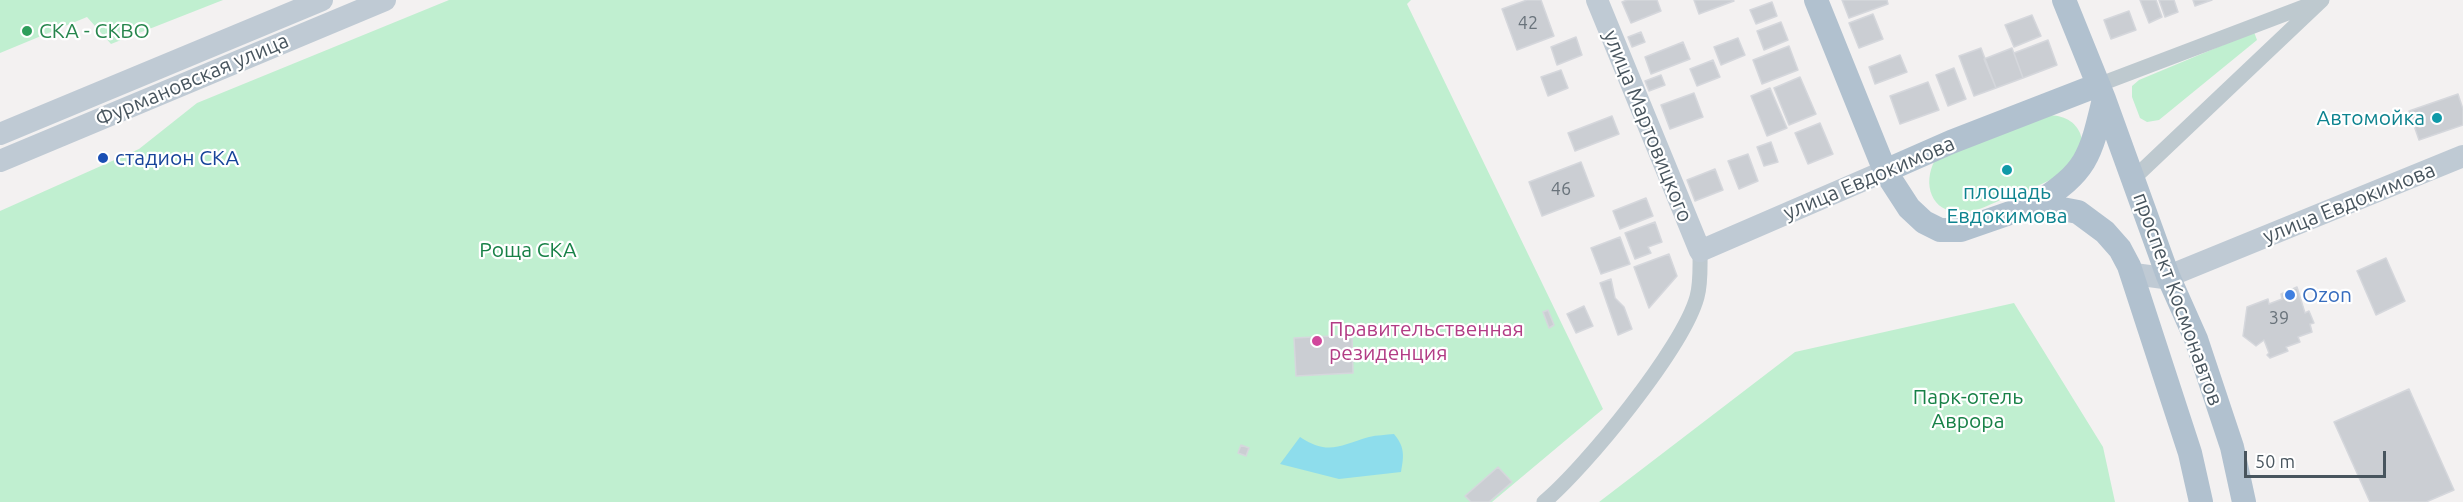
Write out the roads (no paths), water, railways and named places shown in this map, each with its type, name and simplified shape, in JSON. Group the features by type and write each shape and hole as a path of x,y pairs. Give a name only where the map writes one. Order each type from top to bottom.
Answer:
{"main road":[{"name":"Фурмановская улица","path":"0,134 322,0"},
{"name":"Фурмановская улица","path":"0,161 385,0"},
{"name":"улица Мартовицкого","path":"1597,0 1700,251"},
{"path":"1816,0 1885,171 1909,208 1924,222 1940,230 1961,230 2036,204 2063,186 2084,165 2101,92"},
{"name":"проспект Космонавтов","path":"2064,0 2101,92 2168,276 2196,339 2232,447 2244,502"},
{"name":"улица Евдокимова","path":"1700,251 1952,142 2101,92"},
{"name":"улица Евдокимова","path":"2168,276 2463,156"},
{"name":"проспект Космонавтов","path":"2036,204 2078,212 2094,222 2120,249 2129,266 2190,453 2202,502"},
{"path":"2129,266 2134,274 2149,277 2168,276"}],"street":[{"path":"2133,179 2322,0"},
{"name":"улица Евдокимова","path":"2101,92 2322,0"},
{"path":"1544,502 1580,468 1663,360 1697,297 1700,251"}],"water":[{"path":"1394,434 1403,452 1401,472 1339,479 1280,464 1300,437 1319,446 1334,447 1372,436"}],"place":[{"name":"СКА - СКВО","path":"27,31"},
{"name":"Автомойка","path":"2437,118"},
{"name":"стадион СКА","path":"103,158"},
{"name":"площадь Евдокимова","path":"2007,170"},
{"name":"Ozon","path":"2290,295"},
{"name":"Правительственная резиденция","path":"1317,341"}],"park label":[{"name":"Роща СКА","path":"528,250"},
{"name":"Парк-отель Аврора","path":"1968,409"}]}
